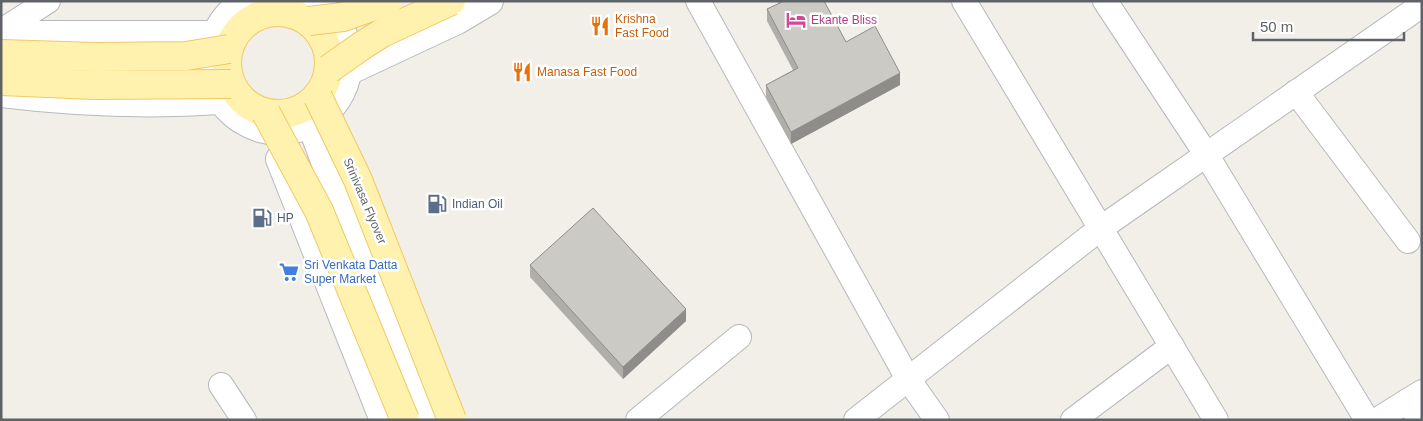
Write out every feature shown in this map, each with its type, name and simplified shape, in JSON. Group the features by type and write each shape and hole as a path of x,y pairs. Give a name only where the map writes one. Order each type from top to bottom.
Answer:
{"main road":[{"path":"2,38 96,58 186,56 222,42 236,34 247,22 262,14 278,12 294,14 311,11 343,17 388,1"},
{"path":"268,122 305,108 318,96 327,81 382,33 451,1"},
{"path":"311,11 339,70"},
{"path":"222,42 226,67 226,92"},
{"path":"1,81 226,92 254,109 268,122 319,211 405,420"},
{"name":"Srinivasa Flyover","path":"318,96 358,180 452,420"}],"street":[{"path":"2,38 48,1"},
{"path":"222,42 227,16 246,1"},
{"path":"268,122 284,131 311,123 325,114 336,101 344,87 339,70 457,20 489,1"},
{"path":"698,1 908,378 937,420"},
{"path":"964,1 1216,420"},
{"path":"1105,1 1206,154 1367,420"},
{"path":"856,420 1101,228 1422,5"},
{"path":"1,93 54,100 187,102 226,92"},
{"path":"1296,92 1408,241"},
{"path":"268,122 384,420"},
{"path":"311,123 352,232 429,420"},
{"path":"638,420 739,337"},
{"path":"1073,420 1172,346"},
{"path":"221,385 244,420"},
{"path":"1377,420 1414,396 1421,420"}],"building":[{"path":"782,1 824,1 846,42 875,26 900,73 791,132 766,85 798,68 767,9"},
{"path":"593,208 686,309 623,367 530,265"}],"place":[{"name":"Ekante Bliss","path":"796,20"},
{"name":"Krishna Fast Food","path":"600,26"},
{"name":"Manasa Fast Food","path":"522,72"},
{"name":"Indian Oil","path":"437,204"},
{"name":"HP","path":"262,218"},
{"name":"Sri Venkata Datta Super Market","path":"289,272"}]}
